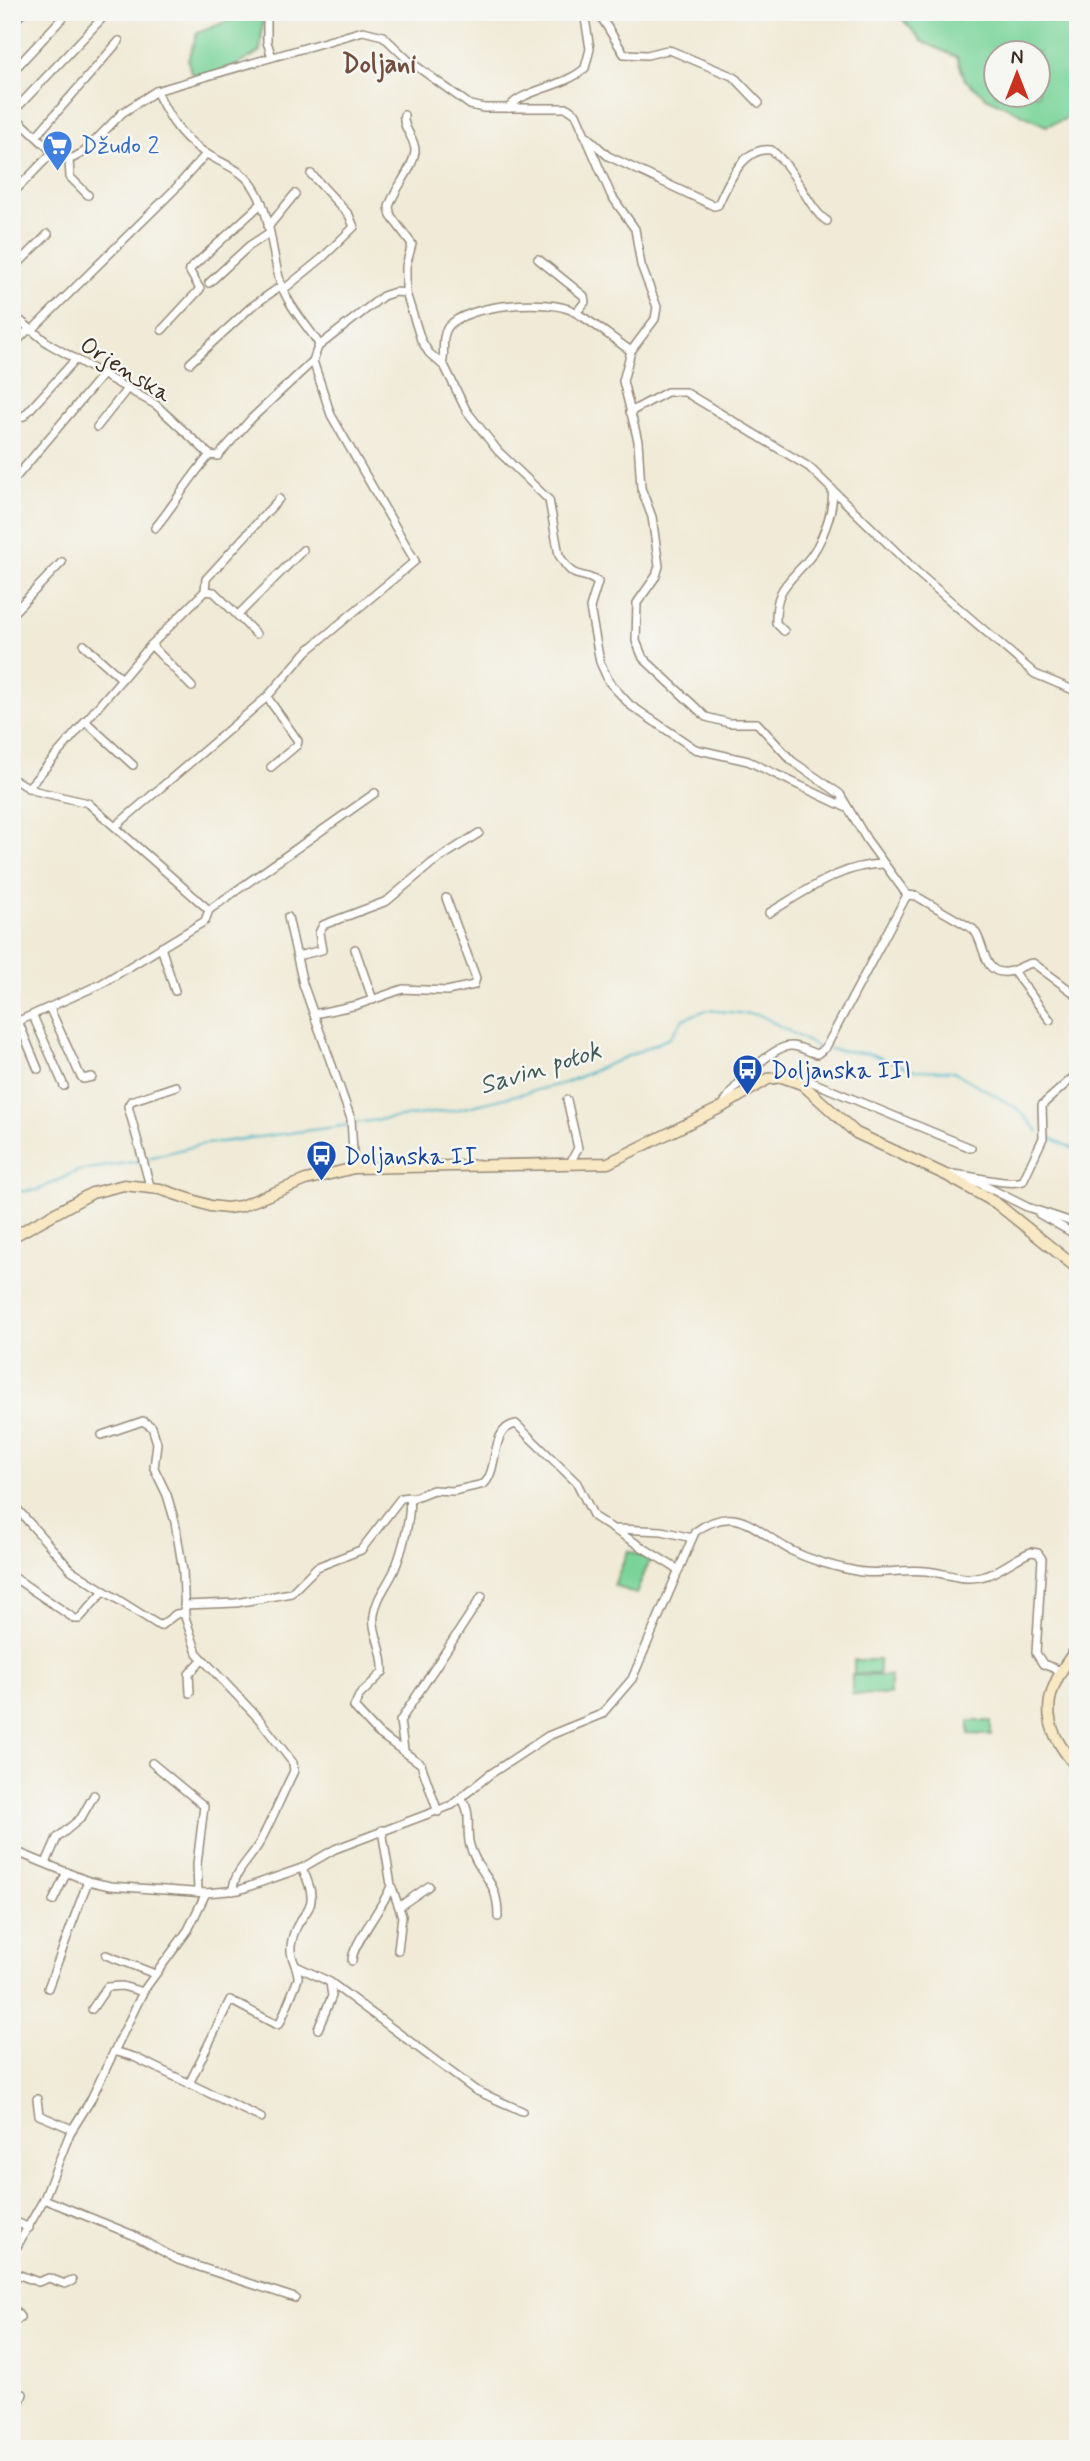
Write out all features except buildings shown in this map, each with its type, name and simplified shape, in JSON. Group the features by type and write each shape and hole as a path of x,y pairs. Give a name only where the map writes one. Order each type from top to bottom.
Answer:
{"street":[{"path":"12,24 23,12"},
{"path":"12,72 68,12"},
{"path":"108,12 12,114 37,135 52,153 69,159 84,152 122,113 156,91 248,62 312,48 356,32 373,32 383,36 408,60 463,101 484,108 566,108 576,114 611,195 635,229 642,269 657,304 655,319 631,351 623,381 638,441 642,488 652,517 659,566 656,576 637,603 635,632 639,651 706,717 729,723 757,723 792,761 841,794 846,808 907,895 916,896 978,934 988,964 1003,973 1033,963 1078,996"},
{"path":"267,12 267,42 272,57"},
{"path":"509,108 516,100 557,86 585,68 590,49 584,12"},
{"path":"598,12 624,54 647,55 672,51 734,77 759,103"},
{"path":"37,135 118,41"},
{"path":"248,62 263,50 267,42"},
{"path":"156,91 175,127 206,154 229,164 244,175 262,203 282,288 319,346"},
{"path":"404,115 403,123 411,136 415,153 389,210 412,244 406,266 406,293 421,340 429,353 442,364 479,429 548,500 559,555 563,562 579,578 598,583 590,608 596,646 605,673 619,692 649,720 695,749 748,761 846,808"},
{"path":"584,134 608,156 714,206 720,202 733,173 760,150 771,150 795,175 820,217 827,221"},
{"path":"12,194 52,153"},
{"path":"12,346 174,190 206,154"},
{"path":"69,159 70,177 88,195"},
{"path":"190,363 251,307 321,259 354,227 349,215 312,174"},
{"path":"209,282 269,230 296,194"},
{"path":"162,330 200,289 189,270 262,203"},
{"path":"12,270 48,234"},
{"path":"538,259 584,296 585,302 576,313"},
{"path":"155,528 184,493 186,482 210,455 218,456 256,414 313,361 319,346 383,296 395,292 406,293"},
{"path":"442,364 446,330 459,317 473,311 538,305 560,306 576,313 631,351"},
{"name":"Orjenska","path":"12,314 30,330 75,359 156,405 210,455"},
{"path":"12,420 24,416 75,359"},
{"path":"117,825 267,698 307,651 415,562 366,472 340,433 313,361"},
{"path":"12,482 103,374"},
{"path":"97,427 127,389"},
{"path":"630,412 667,392 685,392 790,453 832,489 918,573 1035,674 1078,692"},
{"path":"784,631 776,623 782,587 810,559 833,511 832,489"},
{"path":"28,788 152,645 205,591 206,579 279,499"},
{"path":"237,615 303,550"},
{"path":"12,614 62,562"},
{"path":"205,591 214,592 256,634"},
{"path":"84,645 122,679"},
{"path":"152,645 192,687"},
{"path":"267,698 298,741 297,745 271,767"},
{"path":"85,721 134,765"},
{"path":"12,779 28,788 83,800 117,825 209,910"},
{"path":"38,1069 15,1023 108,981 205,921 209,910 375,793"},
{"path":"297,956 322,950 319,933 323,925 387,901 432,863 479,833"},
{"path":"769,913 856,866 884,864"},
{"path":"722,1107 752,1070 779,1049 792,1046 814,1054 825,1049 907,895"},
{"path":"314,1014 373,1000 403,989 454,990 476,983 446,898"},
{"path":"288,917 314,1014 351,1119 354,1168"},
{"path":"161,947 175,991"},
{"path":"355,949 373,1000"},
{"path":"1013,971 1050,1020"},
{"path":"50,1009 80,1075 83,1079 92,1077"},
{"path":"33,1016 65,1086"},
{"path":"951,1177 966,1174 1020,1183 1043,1135 1042,1105 1078,1073"},
{"path":"12,1237 92,1193 124,1185 150,1186 227,1209 306,1180 354,1168 480,1164 569,1165 614,1161 722,1107 773,1078 798,1082 806,1080 971,1148"},
{"path":"798,1082 856,1132 951,1177 996,1203 1078,1269"},
{"path":"150,1186 128,1106 131,1101 176,1086"},
{"path":"566,1100 578,1148 569,1165"},
{"path":"951,1177 979,1183 1078,1236"},
{"path":"1027,1207 1078,1224"},
{"path":"102,1435 143,1421 149,1423 156,1433 153,1468 167,1495 175,1521 183,1571 184,1609 202,1660 292,1758 294,1767 258,1845 236,1877 233,1891"},
{"path":"12,1503 71,1570 160,1626 184,1609 291,1593 317,1567 360,1550 401,1498 410,1499 433,1490 453,1492 484,1484 492,1474 501,1435 505,1428 516,1424 577,1483 594,1517 677,1569"},
{"path":"410,1499 398,1560 373,1616 374,1628 381,1643 383,1672 359,1696 354,1707 379,1733 421,1763 438,1812"},
{"path":"12,1850 88,1881 110,1886 202,1892 233,1891 302,1868 335,1849 438,1812 462,1799 489,1775 548,1736 602,1714 618,1698 632,1679 692,1538 704,1526 723,1520 756,1525 789,1549 856,1571 880,1574 924,1570 953,1578 989,1574 1031,1552 1038,1553 1042,1559 1036,1653 1043,1664 1061,1671"},
{"path":"617,1529 662,1531 692,1538"},
{"path":"12,1576 75,1619 79,1619 103,1592"},
{"path":"404,1750 400,1721 482,1596"},
{"path":"1078,1647 1061,1671 1049,1695 1048,1717 1060,1746 1078,1768"},
{"path":"190,1693 189,1674 202,1660"},
{"path":"12,2255 44,2199 72,2129 90,2101 143,1992 188,1930 202,1892 197,1864 204,1806 152,1762"},
{"path":"46,1863 57,1838 81,1818 94,1795"},
{"path":"462,1799 470,1813 470,1844 480,1867 495,1887 498,1917"},
{"path":"382,1830 391,1885 402,1916 398,1950"},
{"path":"188,2084 229,2001 279,2024 298,1979 290,1948 313,1894 302,1868"},
{"path":"53,1901 66,1872"},
{"path":"48,1988 88,1881"},
{"path":"352,1961 353,1949 376,1917 391,1885"},
{"path":"400,1906 429,1886"},
{"path":"106,1955 155,1974"},
{"path":"296,1965 330,1982 475,2090 522,2110"},
{"path":"318,2029 332,1996 330,1982"},
{"path":"92,2009 103,1989 111,1985 143,1992"},
{"path":"114,2051 134,2057 261,2118"},
{"path":"37,2099 37,2110 44,2119 72,2129"},
{"path":"44,2199 133,2235 178,2260 295,2298"},
{"path":"12,2220 29,2228"},
{"path":"12,2272 38,2282 49,2278 65,2284 72,2281"},
{"path":"12,2306 20,2317 12,2325"},
{"path":"12,2422 23,2394"}],"green space":[{"path":"251,12 264,12 260,51 217,72 198,75 191,73 188,60 197,33"},
{"path":"896,12 1014,12 1020,15 1025,12 1060,12 1078,38 1080,60 1074,116 1046,126 1009,108 1052,108 1052,38 982,38 982,94 965,80 957,57 923,42"},
{"path":"628,1551 650,1559 636,1594 614,1585"},
{"path":"854,1660 879,1660 879,1674 854,1674"},
{"path":"852,1675 890,1676 890,1695 852,1694"},
{"path":"969,1721 991,1721 991,1735 969,1734"}],"waterway":[{"name":"Savin potok","path":"354,1123 456,1110 565,1083 670,1038 683,1019 707,1010 760,1015 819,1048"},
{"name":"Savin potok","path":"828,1049 871,1054 914,1070 953,1071 1018,1109 1039,1132"},
{"name":"Savin potok","path":"144,1159 199,1145 349,1125"},
{"name":"Savin potok","path":"1047,1136 1078,1151"},
{"name":"Savin potok","path":"12,1192 38,1190 77,1171 139,1161"}],"place":[{"name":"Džudo 2","path":"58,172"},
{"name":"Doljanska III","path":"748,1097"},
{"name":"Doljanska II","path":"321,1183"}],"district":[{"name":"Doljani","path":"379,63"}]}
